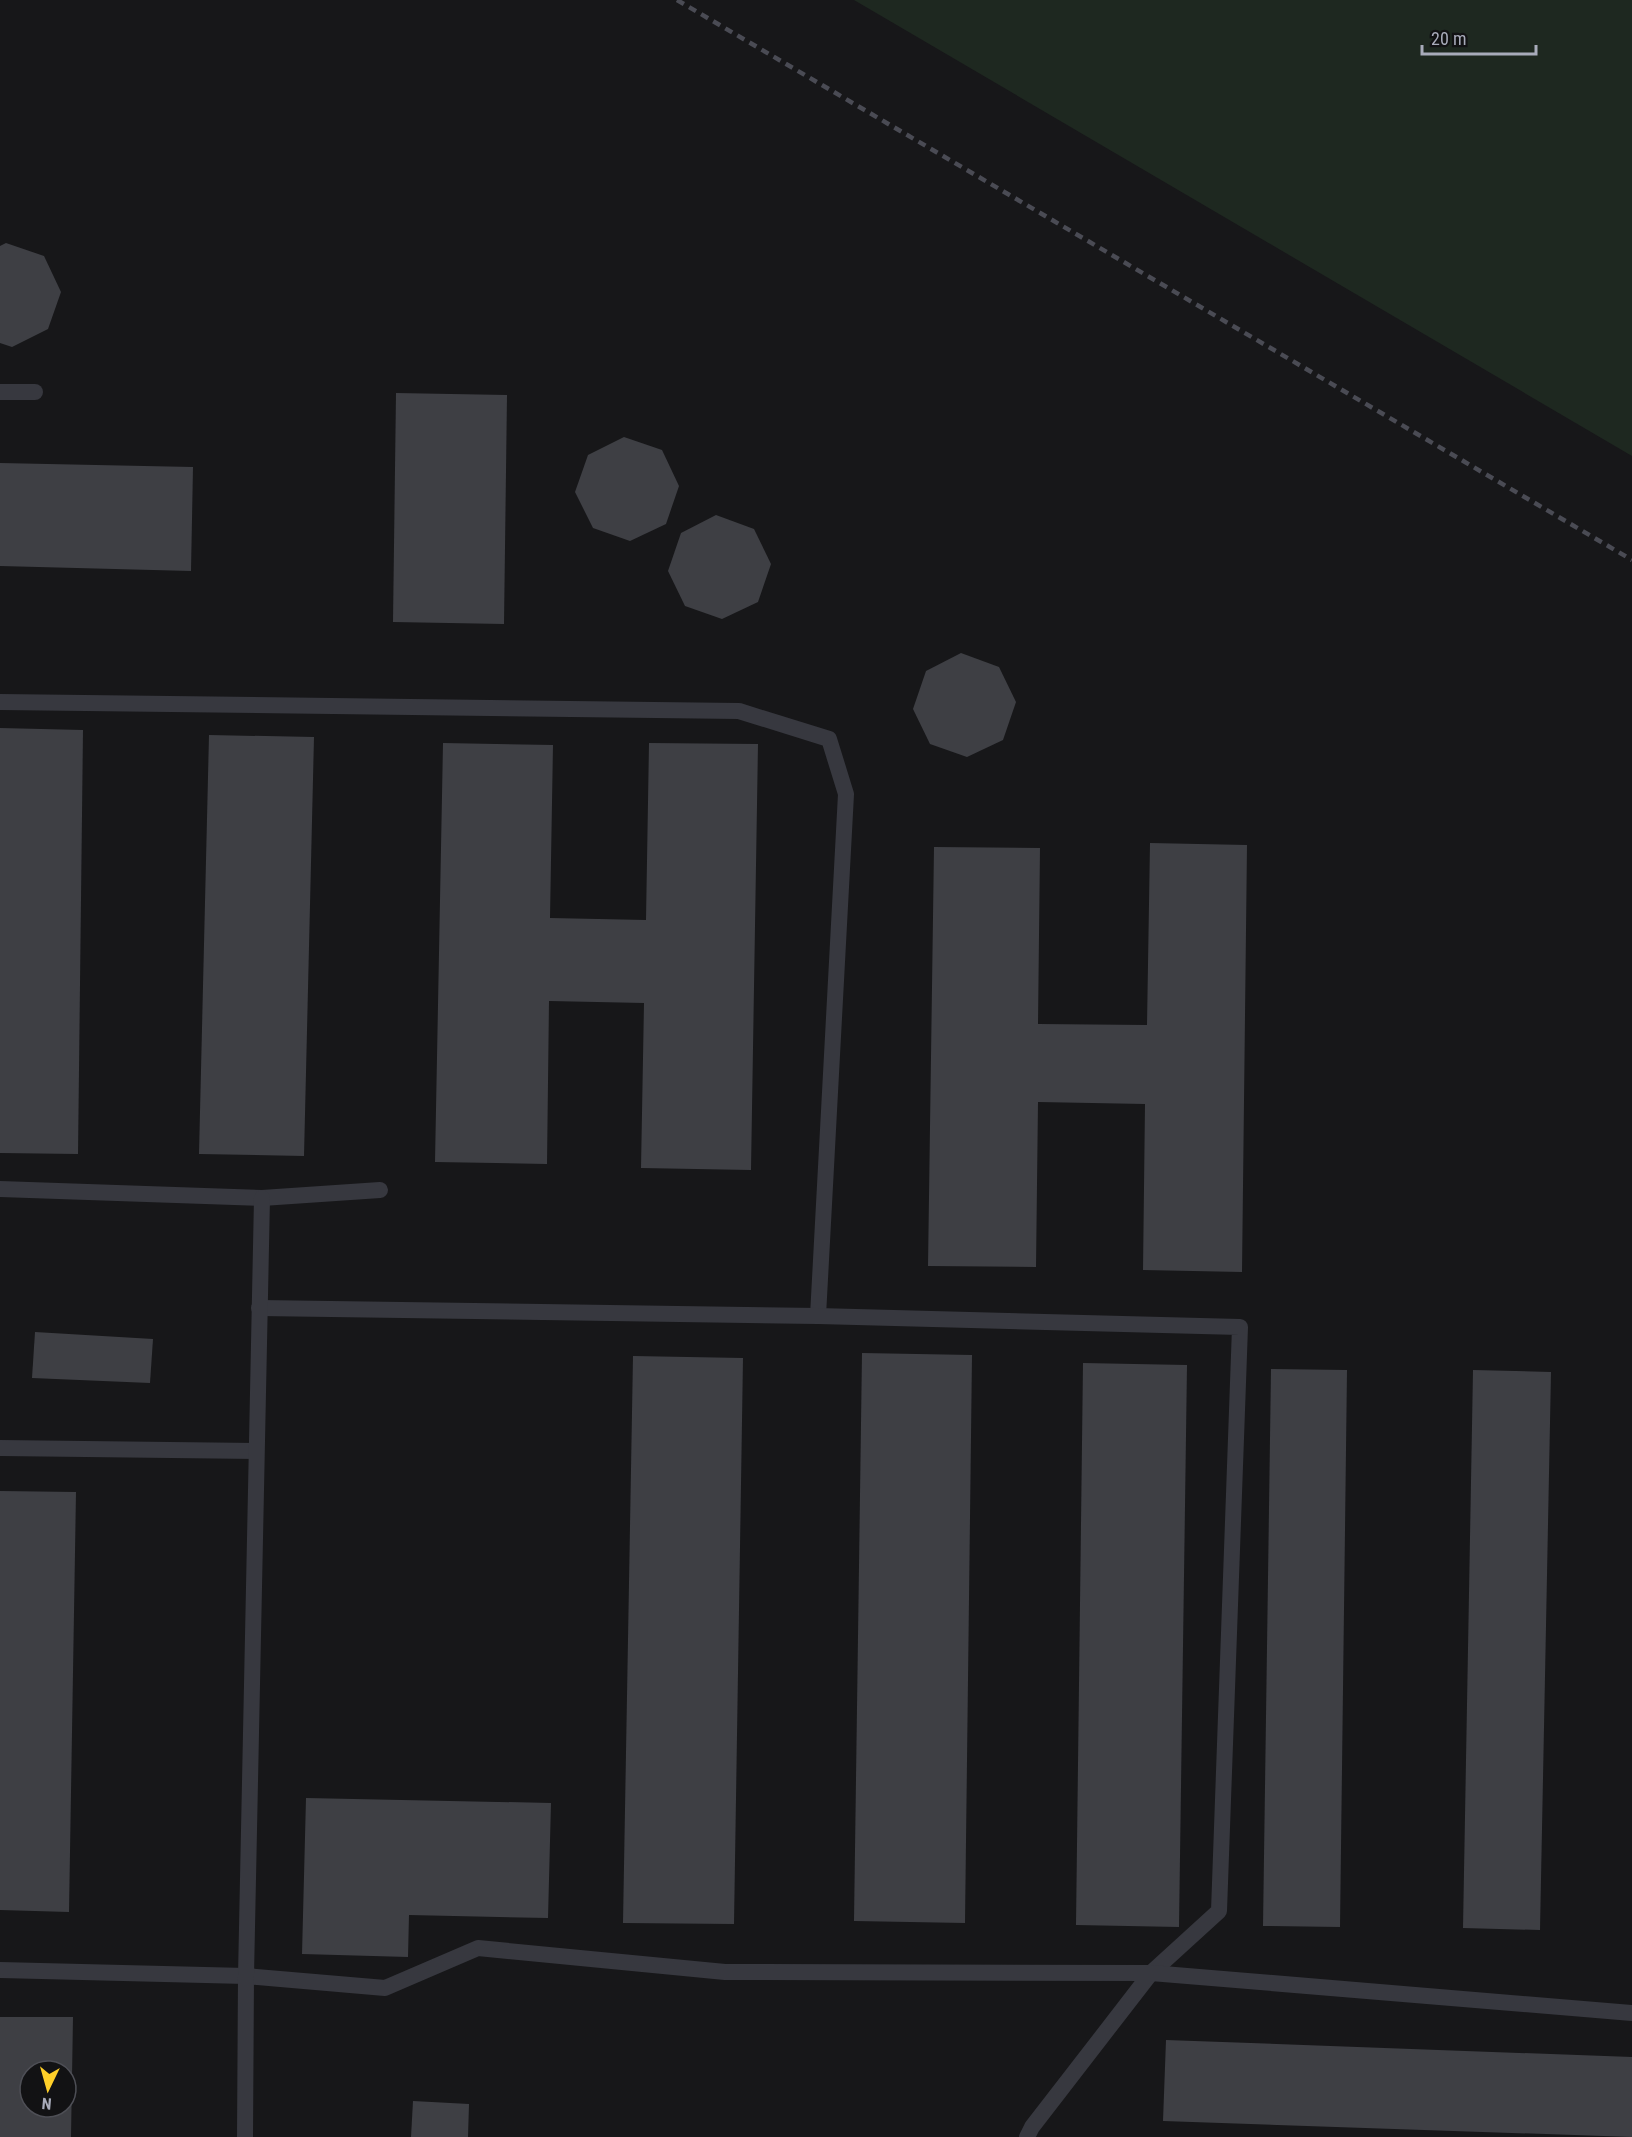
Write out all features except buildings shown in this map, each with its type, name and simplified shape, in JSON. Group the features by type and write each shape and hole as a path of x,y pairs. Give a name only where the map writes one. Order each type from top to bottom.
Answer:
{"lane":[{"path":"0,392 35,392"},
{"path":"0,702 739,711 829,739 846,794 818,1316"},
{"path":"0,1189 262,1198 380,1190"},
{"path":"245,2137 255,1451 262,1198"},
{"path":"259,1308 818,1316 1240,1327 1219,1911 1151,1973 1032,2127 1027,2137"},
{"path":"0,1448 255,1451"},
{"path":"0,1970 246,1976 385,1988 478,1948 725,1972 1151,1973 1632,2013"}],"shaded area":[{"path":"854,0 1632,0 1632,456"}],"railway":[{"path":"677,0 1632,560"}]}
